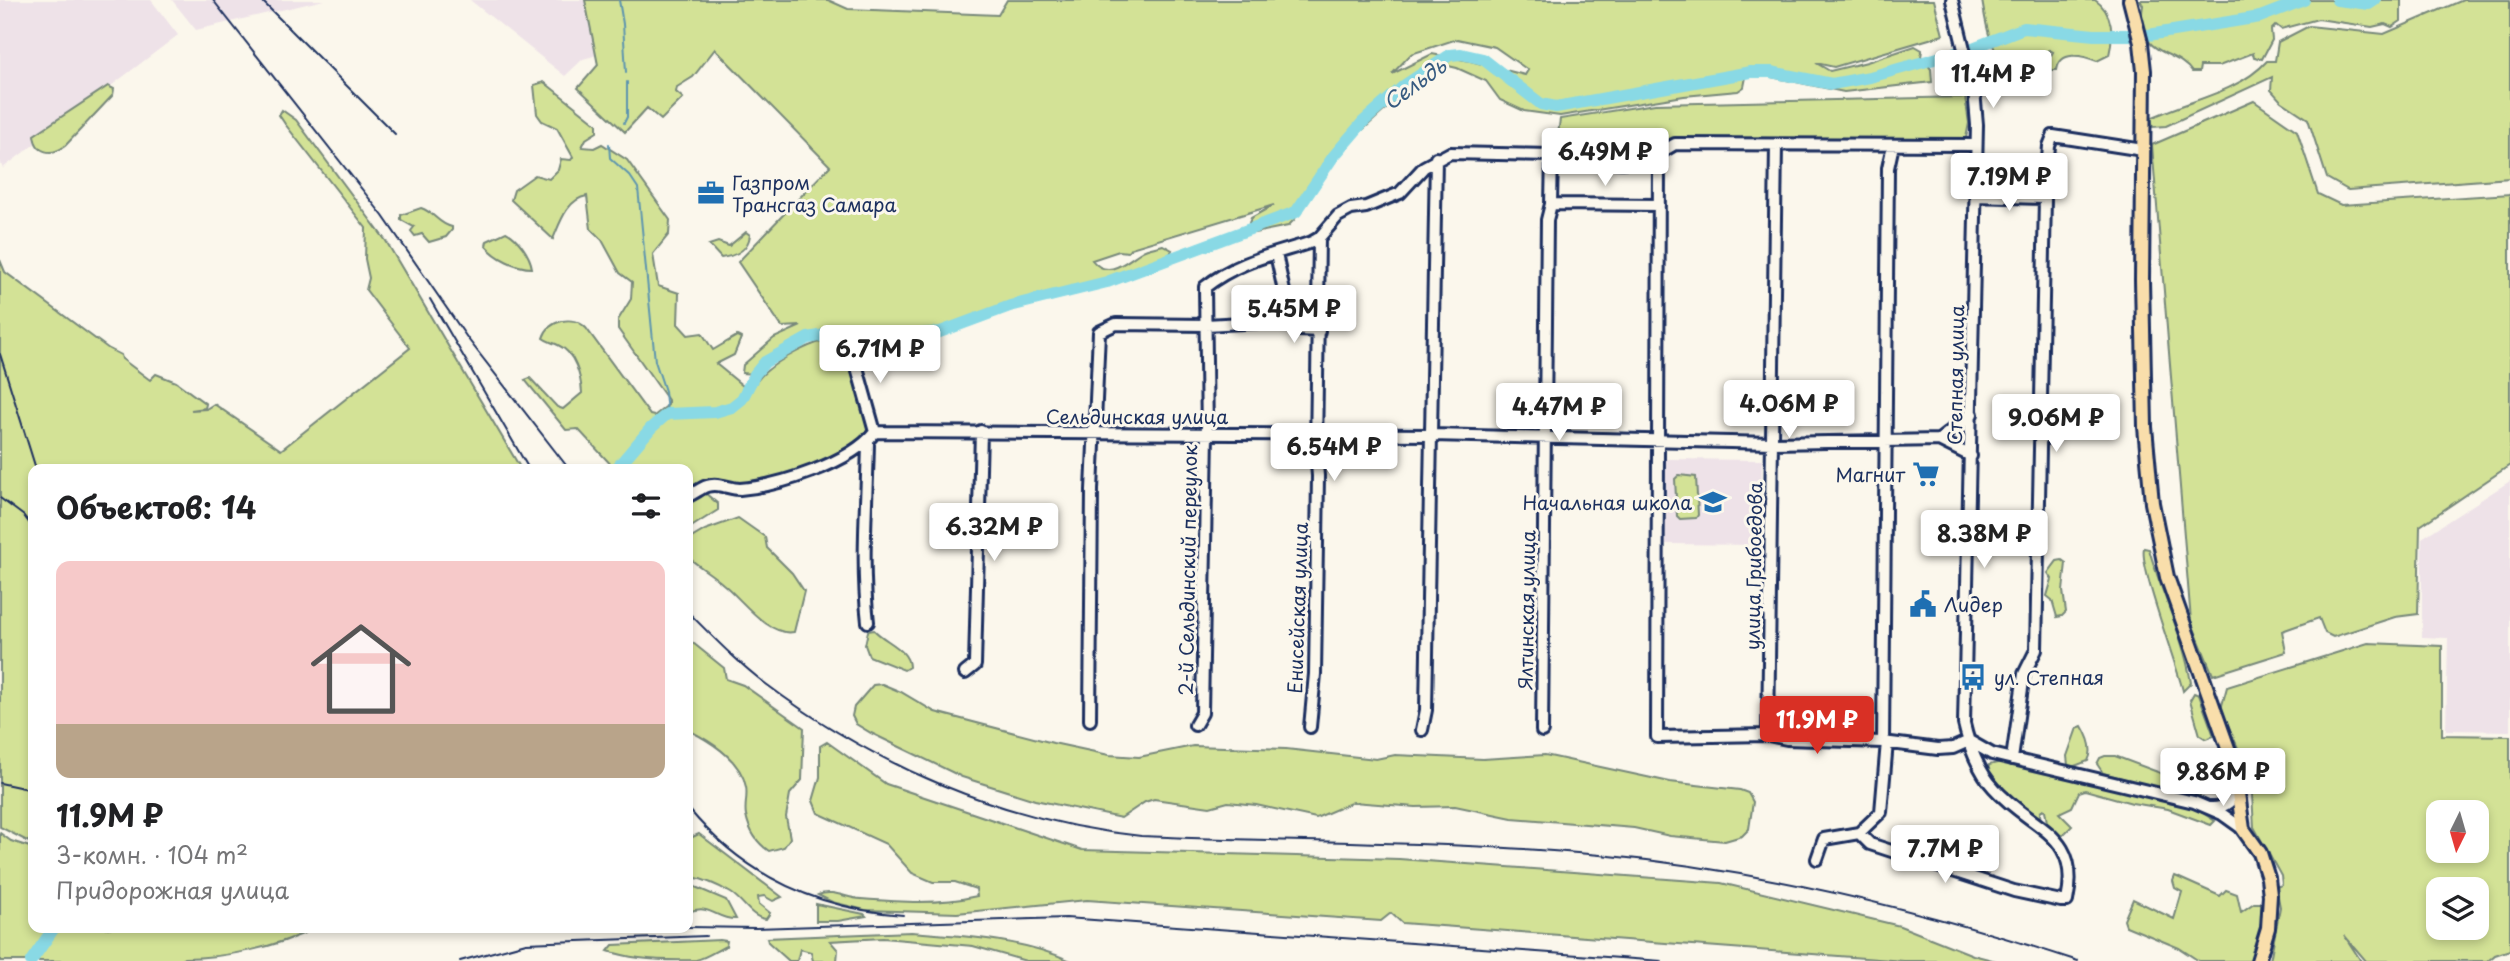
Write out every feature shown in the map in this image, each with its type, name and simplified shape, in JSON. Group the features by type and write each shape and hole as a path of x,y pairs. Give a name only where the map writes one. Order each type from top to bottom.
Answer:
{"main road":[{"path":"2130,2 2143,59 2141,242 2145,427 2154,516 2167,577 2238,782 2243,829 2253,839 2264,864 2270,895 2268,928 2258,961"}],"street":[{"name":"Степная улица","path":"1859,833 1871,844 1995,885 2067,901 2071,871 2069,857 2047,832 1993,788 1978,763 1964,718 1977,108 1952,0"},
{"path":"2012,760 2024,674 2036,650 2045,198 2049,146 2053,136 2143,150"},
{"path":"1279,321 1288,310 1276,254 1319,238 1338,216 1351,209 1366,207 1400,193 1424,167 1450,153 1552,155 1607,162 1651,158 1675,144 1976,145"},
{"name":"улица Грибоедова","path":"1768,735 1776,145"},
{"path":"1817,859 1824,839 1859,833 1881,812 1885,742 1888,168 1893,145"},
{"name":"Ялтинская улица","path":"1542,731 1543,438 1547,220 1552,155"},
{"path":"1659,155 1657,737 1768,735 1787,739 1885,742 1938,750 1953,748 1969,741 1979,749 2012,760 2218,808 2232,800 2238,782"},
{"path":"1422,730 1426,710 1437,158"},
{"path":"1976,196 2045,198"},
{"path":"1550,204 1659,205"},
{"name":"Енисейская улица","path":"1310,727 1314,674 1318,476 1316,434 1320,331 1319,238"},
{"name":"2-й Сельдинский переулок","path":"1195,725 1202,713 1207,434 1205,287 1235,266 1276,254"},
{"path":"1090,720 1098,336 1103,328 1116,324 1206,325 1279,321 1292,329 1320,331"},
{"path":"851,346 871,437 864,531 868,622"},
{"path":"1939,440 1972,414"},
{"path":"965,673 975,665 981,431"},
{"name":"Сельдинская улица","path":"693,493 707,486 737,489 778,484 833,461 871,437 981,431 1432,435 1773,443 1939,440 1971,457"},
{"path":"2207,807 2243,829"}],"shaded area":[{"path":"0,0 151,0 178,35 3,168 0,162"},
{"path":"172,0 324,0 196,30"},
{"path":"470,0 591,0 601,54 583,59 565,76"},
{"name":"Начальная школа","path":"1666,459 1762,460 1760,545 1666,544"},
{"path":"2510,481 2510,731 2446,730 2448,638 2422,637 2422,538"}],"green space":[{"path":"585,0 828,0 848,9 998,15 1007,0 1934,0 1943,35 1834,67 1816,63 1830,71 1915,46 1922,50 1921,57 1931,69 1932,82 1844,92 1766,76 1746,77 1744,87 1738,91 1684,96 1560,116 1524,111 1500,100 1486,81 1444,65 1412,86 1357,135 1308,186 1295,219 1288,226 1254,233 1249,223 1251,218 1274,205 1131,248 1128,252 1119,251 1092,260 1104,269 1110,269 1149,249 1163,245 1172,250 1167,260 1107,282 1010,306 940,332 934,337 933,345 896,345 885,351 866,346 858,353 869,429 865,439 812,466 775,480 737,485 718,482 704,492 718,504 718,510 693,526 693,464 610,464 578,429 566,430 525,380 530,378 557,407 563,409 582,393 578,373 569,353 543,338 556,323 575,321 586,328 650,415 654,416 668,405 668,400 618,329 618,320 631,299 632,282 620,273 602,240 591,229 587,196 569,207 553,239 511,200 514,190 535,175 549,179 558,170 561,159 571,160 573,157 557,128 542,121 537,114 534,85 544,82 597,124 597,132 586,139 582,147 594,148 602,144 627,160 670,220 669,234 653,254 658,286 679,293 678,324 688,335 702,333 713,350 737,336 741,338 734,355 716,364 743,386 753,387 758,379 776,364 808,346 828,340 797,343 770,359 755,374 742,373 743,365 774,338 801,326 782,327 738,262 830,166 715,49 693,77 677,87 676,92 683,98 661,120 647,108 625,132 578,88 598,65","holes":["1457,39 1495,47 1528,70 1525,75 1432,54 1392,74 1411,54"]},
{"path":"1982,0 2095,0 2105,11 2111,25 2109,55 2097,61 2079,56 2067,57 2062,59 2057,70 2052,70 2046,64 2053,52 2049,50 2025,64 2018,60 2010,67 1993,46"},
{"path":"2140,0 2401,0 2401,21 2392,27 2385,24 2372,27 2318,19 2281,29 2276,25 2271,30 2272,40 2262,59 2254,57 2253,53 2219,66 2200,66 2199,72 2192,72 2185,64 2150,43 2142,22 2143,5"},
{"path":"2463,0 2510,0 2510,178 2348,190 2327,178 2308,119 2281,101 2271,90 2272,77 2166,126 2153,127 2151,118 2228,88 2255,72 2267,61 2275,61 2278,42 2309,26 2384,34"},
{"path":"108,86 114,89 113,95 65,146 50,152 38,146 34,135"},
{"path":"1965,97 1969,123 1965,143 1673,143 1645,158 1607,158 1556,150 1560,119 1655,104"},
{"path":"2254,101 2297,131 2318,194 2341,205 2510,194 2510,465 2420,526 2418,614 2395,617 2333,637 2325,633 2319,618 2282,631 2286,652 2213,675 2191,621 2152,145"},
{"path":"282,110 296,120 386,241 518,464 28,464 28,841 0,827 0,260 5,272 109,349 121,355 122,359 150,380 156,374 176,382 206,404 205,408 191,410 206,409 214,404 281,450 410,348 366,290 369,278 365,259 366,228 279,115"},
{"path":"421,208 452,227 446,237 429,242 422,234 415,236 411,231 414,227 401,220 401,215"},
{"path":"506,232 523,247 532,268 507,262 486,246 487,241"},
{"path":"746,232 750,235 747,245 731,256 721,258 709,245 718,242 729,246"},
{"path":"1679,475 1696,477 1696,518 1680,519 1677,516 1675,479"},
{"path":"738,518 765,537 767,548 792,573 804,591 794,632 784,632 765,623 719,580 693,561 693,537"},
{"path":"2144,548 2149,549 2188,666 2191,683 2183,691 2147,574"},
{"path":"2057,561 2066,563 2063,591 2066,612 2057,617 2052,600 2047,596 2052,579 2048,573"},
{"path":"874,630 905,655 909,667 904,670 869,656 865,645 868,631"},
{"path":"693,643 724,668 726,679 743,685 804,728 802,780 790,794 786,817 790,838 784,847 769,851 757,840 747,821 747,794 743,777 732,760 693,733"},
{"path":"2368,643 2442,646 2442,735 2510,736 2510,950 2495,955 2488,961 2366,961 2344,935 2361,961 2270,961 2280,907 2276,887 2282,885 2281,876 2254,827 2251,778 2221,709 2227,687"},
{"path":"882,684 935,712 1109,755 1139,757 1193,746 1286,749 1376,759 1395,755 1483,759 1545,755 1670,782 1740,790 1748,793 1753,802 1749,829 1742,836 1725,841 1670,836 1634,828 1512,818 1455,806 1416,807 1353,802 1316,818 1256,805 1228,802 1210,807 1154,799 1121,818 1035,800 962,777 871,733 856,724 852,716 854,707 873,685"},
{"path":"2194,693 2199,695 2214,736 2206,739 2200,735 2190,700"},
{"path":"2082,726 2090,743 2090,757 2088,761 2072,767 2068,765 2067,756 2077,728"},
{"path":"827,742 886,784 1082,850 1399,859 1721,883 1900,926 1973,955 1996,961 1904,961 1402,923 1391,913 1381,921 1087,900 957,913 865,910 832,902 818,895 834,893 861,899 934,902 977,896 976,889 955,882 933,882 912,873 886,844 818,813 813,801 820,777 820,746"},
{"path":"2115,756 2195,786 2200,789 2200,796 2197,798 2103,773 2097,764 2100,758"},
{"path":"2001,762 2159,799 2198,810 2215,821 2211,825 2168,809 2132,803 2085,790 2079,792 2072,807 2059,813 2072,826 2060,838 2048,829 2045,810 2040,813 2041,825 2011,801 2008,792 1999,790 1987,781 1989,765"},
{"path":"0,833 11,841 28,846 28,933 304,933 251,950 184,958 182,961 0,961"},
{"path":"699,834 782,897 773,901 764,896 758,897 759,904 770,913 766,919 756,916 726,890 693,877 693,837"},
{"path":"2175,876 2220,896 2226,890 2237,894 2241,912 2254,903 2263,903 2262,932 2251,961 2199,961 2179,948 2126,926 2124,920 2133,899 2174,919 2182,892 2175,888"},
{"path":"693,886 726,900 736,919 703,909 693,911"},
{"path":"816,904 866,916 838,921 816,921"},
{"path":"911,932 1013,943 1071,961 1026,961 973,946 883,938 830,941 838,950 837,961 813,961 811,952 800,949 797,961 789,961 767,938"},
{"path":"727,941 726,946 696,960 651,959 608,951 613,945"}],"waterway":[{"path":"619,0 626,72"},
{"name":"Сельдь","path":"620,464 651,428 667,414 715,412 732,407 742,399 755,374 765,362 808,338 842,332 891,337 940,332 1010,306 1107,282 1296,212 1333,157 1363,122 1405,85 1450,55 1461,54 1483,59 1541,104 1556,107 1751,72 1771,72 1832,84 1870,77 1970,49 2024,28 2094,35 2148,35 2260,17 2304,0"},
{"name":"Сельдь","path":"2337,0 2369,4 2375,0"},
{"path":"624,123 627,117 627,82"},
{"path":"609,144 610,158 630,176 638,188 655,361 665,391 667,414"},
{"path":"31,961 51,933"}],"railway":[{"path":"213,0 383,216 468,339 565,464"},
{"path":"261,0 395,134"},
{"path":"430,299 526,464"},
{"path":"0,354 34,464"},
{"path":"0,498 28,521"},
{"path":"693,617 756,676 808,714 851,740 943,786 1040,818 1141,836 1428,844 1543,850 1661,862 1842,894 1961,925 2078,961"},
{"path":"0,783 28,789"},
{"path":"693,813 733,853 784,885 841,905 903,915"},
{"path":"693,927 756,928 1066,918 1662,961"},
{"path":"460,961 526,943 706,936"}],"place":[{"name":"Газпром Трансгаз Самара","path":"711,193"},
{"name":"Магнит","path":"1926,474"},
{"name":"Начальная школа","path":"1713,502"},
{"name":"Лидер","path":"1923,604"},
{"name":"ул. Степная","path":"1973,677"}]}
